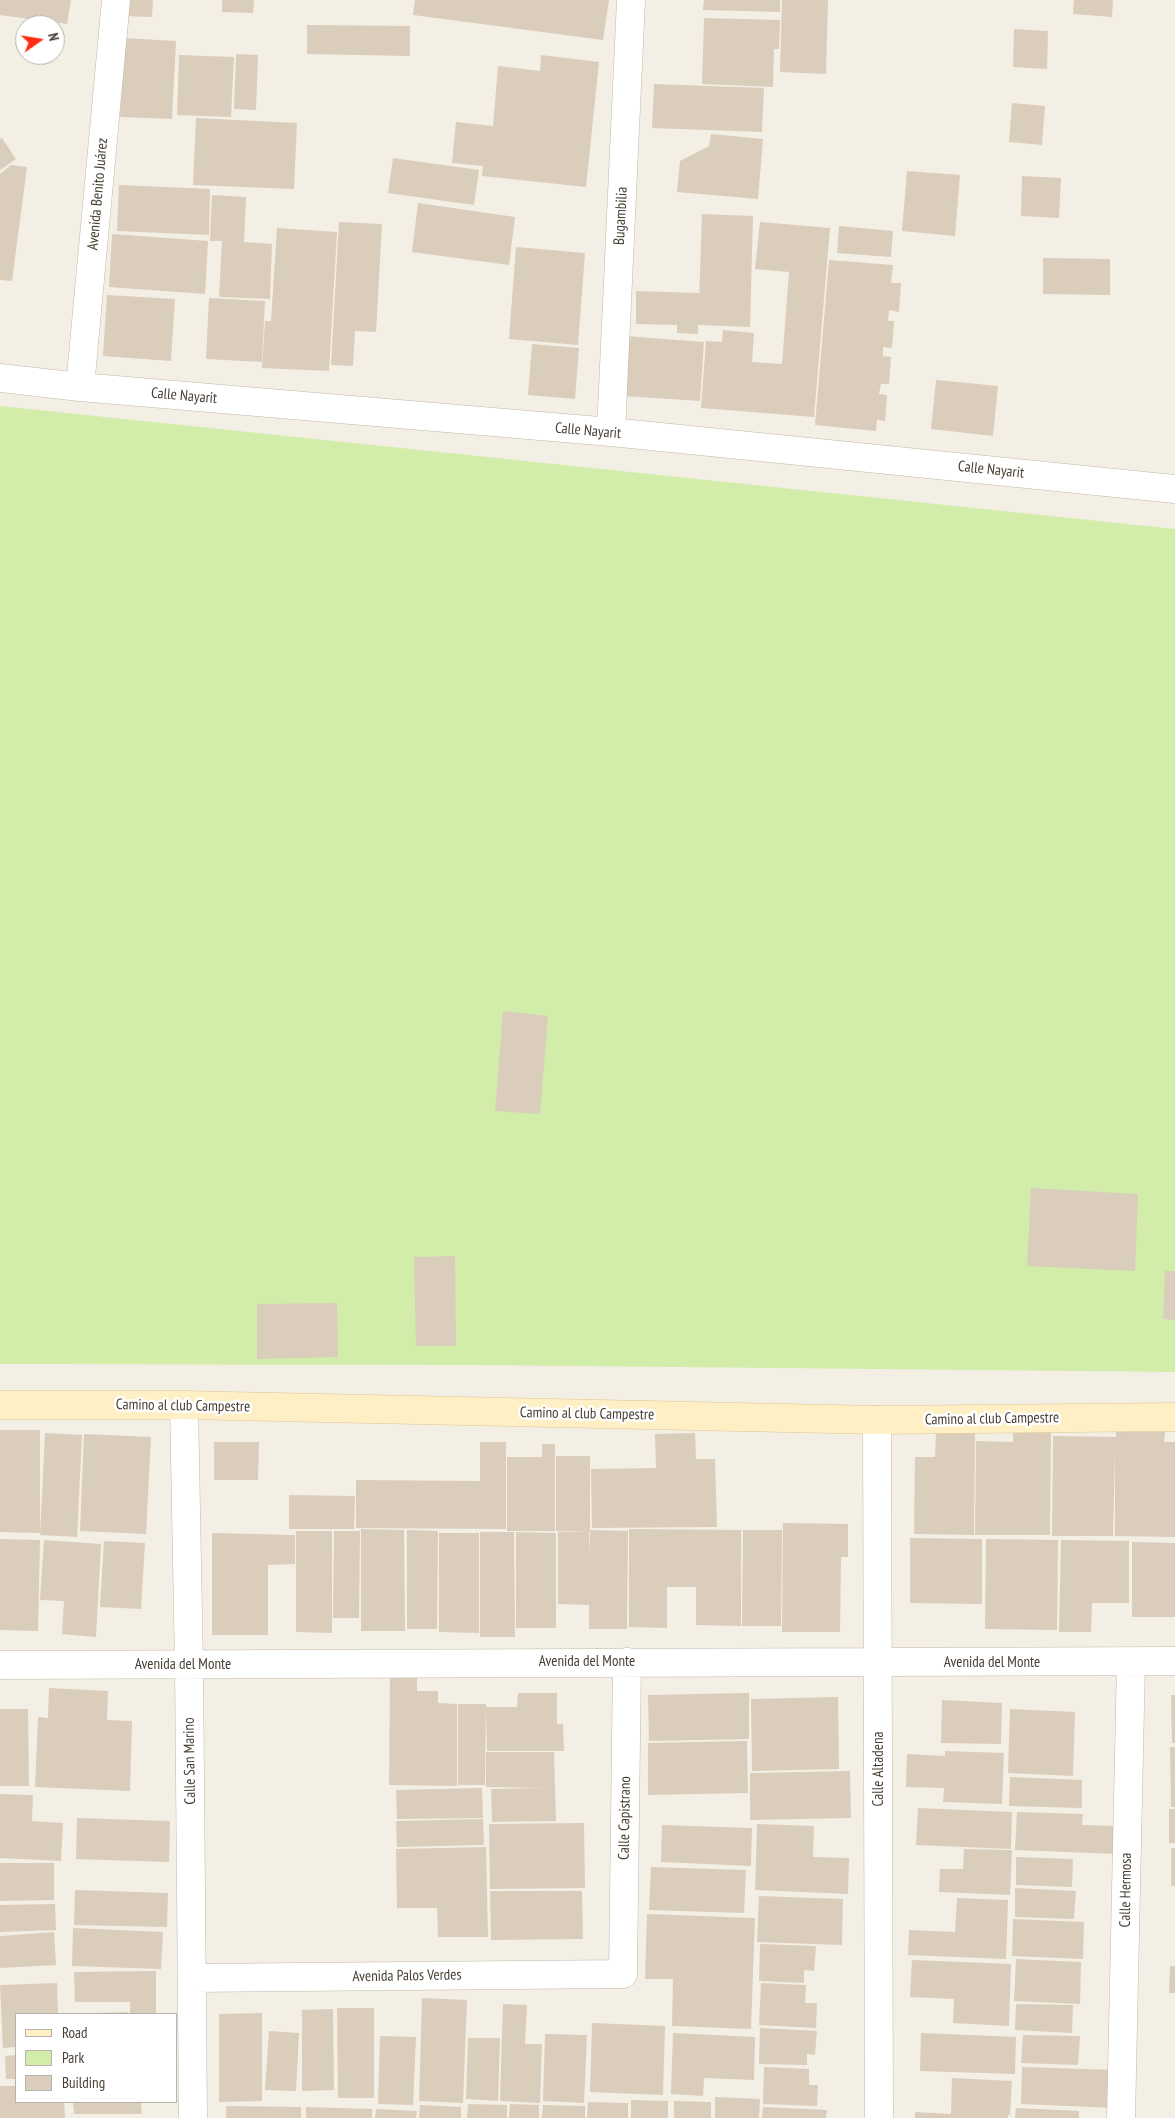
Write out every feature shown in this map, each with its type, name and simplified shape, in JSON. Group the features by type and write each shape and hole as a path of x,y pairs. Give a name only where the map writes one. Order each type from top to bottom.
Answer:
{"main road":[{"name":"Camino al club Campestre","path":"0,1405 184,1405 878,1420 1175,1417"}],"street":[{"name":"Avenida Benito Juárez","path":"80,387 116,0"},
{"name":"Bugambilia","path":"611,432 630,0"},
{"name":"Calle Nayarit","path":"0,378 80,387 611,432 1175,489"},
{"name":"Calle San Marino","path":"184,1405 189,1665 193,2118"},
{"name":"Calle Altadena","path":"878,1420 879,2118"},
{"name":"Avenida del Monte","path":"0,1665 1175,1661"},
{"name":"Calle Capistrano","path":"622,1974 627,1662"},
{"name":"Calle Hermosa","path":"1121,2118 1131,1662"},
{"name":"Avenida Palos Verdes","path":"192,1978 622,1974"}],"green space":[{"path":"0,406 1175,529 1175,1372 474,1365 0,1364"}],"building":[{"path":"0,0 71,0 67,24 65,24 65,15 15,15 15,17 0,15"},
{"path":"126,0 153,0 152,17 125,16"},
{"path":"222,0 254,0 253,13 222,12"},
{"path":"415,0 609,0 603,40 413,15"},
{"path":"704,0 780,0 780,12 703,10"},
{"path":"782,0 828,0 826,74 780,72"},
{"path":"1074,0 1113,0 1112,17 1073,14"},
{"path":"704,18 780,20 779,49 774,49 773,87 702,84"},
{"path":"307,25 410,26 410,56 307,54"},
{"path":"1014,29 1048,31 1047,69 1013,67"},
{"path":"124,38 176,41 172,119 120,117"},
{"path":"236,54 258,55 256,110 234,109"},
{"path":"179,55 234,57 231,117 177,115"},
{"path":"541,55 599,62 586,187 482,176 483,166 452,163 456,122 493,126 498,66 540,71"},
{"path":"654,84 764,88 762,132 652,128"},
{"path":"1012,103 1045,106 1042,145 1009,142"},
{"path":"196,118 297,123 294,189 193,185"},
{"path":"711,134 763,139 758,199 677,192 680,161 709,146"},
{"path":"2,138 16,159 0,170 0,139"},
{"path":"393,158 479,170 474,205 388,193"},
{"path":"11,165 27,167 12,281 0,280 0,174"},
{"path":"907,171 960,175 955,236 902,231"},
{"path":"1022,176 1061,178 1059,218 1021,216"},
{"path":"119,185 210,189 209,235 117,231"},
{"path":"212,195 246,197 244,242 272,244 270,299 219,297 222,241 210,241"},
{"path":"418,203 515,217 509,265 412,252"},
{"path":"702,214 753,216 750,327 698,325 698,334 677,333 677,325 636,324 636,291 699,293 699,302"},
{"path":"339,222 382,224 376,332 355,331 353,366 331,365"},
{"path":"760,222 830,228 814,417 701,408 706,341 722,342 723,330 754,333 752,362 782,364 789,272 755,269"},
{"path":"839,226 893,231 891,257 837,253"},
{"path":"277,228 337,232 329,371 262,368 265,321 271,321"},
{"path":"112,234 208,241 205,294 109,287"},
{"path":"516,247 585,253 578,345 509,339"},
{"path":"1043,258 1110,259 1110,295 1043,294"},
{"path":"829,260 893,265 891,283 901,283 899,312 889,310 888,321 894,321 892,348 883,347 883,356 891,357 889,384 881,384 879,394 887,395 885,421 877,420 876,431 815,425"},
{"path":"107,295 175,299 171,361 103,356"},
{"path":"209,298 265,301 262,362 206,359"},
{"path":"626,336 704,342 700,401 623,396"},
{"path":"532,344 579,348 575,399 528,395"},
{"path":"936,380 998,386 993,436 931,429"},
{"path":"503,1011 548,1016 540,1114 495,1111"},
{"path":"1031,1188 1138,1194 1135,1271 1027,1266"},
{"path":"455,1256 456,1346 416,1346 414,1257"},
{"path":"1165,1271 1175,1271 1175,1320 1163,1319"},
{"path":"337,1303 338,1357 257,1359 257,1304"},
{"path":"1013,1429 1051,1429 1050,1535 975,1535 976,1441 1013,1442"},
{"path":"0,1430 40,1430 40,1533 0,1532"},
{"path":"936,1431 975,1432 974,1535 914,1534 915,1457 935,1457"},
{"path":"1116,1431 1165,1432 1164,1442 1175,1442 1175,1537 1115,1536 1115,1451 1113,1536 1052,1536 1053,1436 1116,1437"},
{"path":"45,1433 82,1435 77,1537 40,1535"},
{"path":"695,1433 696,1459 715,1459 717,1527 592,1528 591,1469 656,1468 655,1434"},
{"path":"84,1434 151,1437 146,1534 80,1531"},
{"path":"214,1442 259,1442 258,1480 214,1480"},
{"path":"480,1442 506,1442 506,1529 356,1528 356,1480 480,1481"},
{"path":"542,1444 555,1444 555,1531 507,1531 507,1457 542,1457"},
{"path":"556,1456 590,1456 590,1532 556,1531"},
{"path":"289,1495 355,1496 354,1529 289,1529"},
{"path":"783,1523 848,1524 848,1557 841,1557 840,1632 782,1632"},
{"path":"361,1529 404,1530 405,1631 361,1631"},
{"path":"629,1529 741,1530 741,1626 696,1625 696,1587 667,1587 667,1628 629,1627"},
{"path":"407,1530 438,1531 437,1629 407,1629"},
{"path":"590,1530 628,1531 627,1629 589,1629 589,1605 558,1604 558,1532 589,1532 590,1553"},
{"path":"743,1530 782,1530 781,1626 742,1626"},
{"path":"296,1531 332,1531 332,1633 296,1632"},
{"path":"334,1531 360,1531 359,1618 333,1618"},
{"path":"480,1532 514,1532 515,1637 480,1637"},
{"path":"516,1532 556,1533 556,1628 516,1628"},
{"path":"212,1533 295,1535 295,1564 268,1565 268,1635 212,1635"},
{"path":"439,1533 479,1533 479,1633 439,1632"},
{"path":"910,1538 982,1539 982,1604 910,1603"},
{"path":"0,1539 40,1540 38,1631 0,1630"},
{"path":"986,1539 1058,1540 1057,1630 985,1629"},
{"path":"44,1540 101,1544 96,1637 62,1634 64,1601 40,1600"},
{"path":"1061,1540 1129,1541 1129,1603 1092,1603 1091,1632 1059,1632"},
{"path":"104,1541 145,1543 141,1609 100,1607"},
{"path":"1132,1542 1175,1543 1175,1617 1132,1617"},
{"path":"390,1676 417,1677 417,1691 438,1691 438,1703 457,1704 457,1786 389,1785"},
{"path":"49,1688 108,1691 107,1720 132,1721 130,1791 35,1787 38,1717 48,1718"},
{"path":"518,1693 557,1693 557,1724 563,1724 564,1751 487,1751 486,1707 517,1707"},
{"path":"749,1693 749,1739 649,1741 648,1695"},
{"path":"1171,1695 1175,1695 1175,1743 1172,1743"},
{"path":"838,1697 839,1769 752,1771 751,1699"},
{"path":"942,1700 1002,1703 1001,1744 941,1743"},
{"path":"458,1704 486,1704 485,1785 458,1785"},
{"path":"0,1709 28,1709 29,1786 0,1786"},
{"path":"1010,1709 1075,1712 1073,1776 1008,1773"},
{"path":"747,1741 748,1793 648,1795 648,1743"},
{"path":"1170,1747 1175,1747 1175,1807 1171,1807"},
{"path":"945,1751 1004,1753 1002,1804 943,1802 944,1788 906,1787 907,1754 945,1756"},
{"path":"486,1752 554,1752 556,1821 492,1822 491,1789 546,1788 486,1787"},
{"path":"850,1771 851,1818 750,1820 750,1773"},
{"path":"1010,1777 1082,1780 1082,1808 1009,1806"},
{"path":"482,1788 483,1818 397,1819 396,1790"},
{"path":"0,1794 33,1795 32,1821 63,1823 61,1861 0,1858"},
{"path":"918,1808 1012,1812 1011,1849 916,1845"},
{"path":"1169,1809 1175,1809 1175,1843 1169,1843"},
{"path":"1017,1812 1083,1814 1082,1825 1117,1826 1116,1854 1015,1850"},
{"path":"77,1818 170,1821 169,1862 76,1859"},
{"path":"483,1819 484,1845 397,1847 396,1821"},
{"path":"584,1823 585,1888 490,1889 489,1824"},
{"path":"757,1824 814,1826 813,1857 849,1858 848,1894 755,1890"},
{"path":"662,1825 752,1828 751,1866 661,1862"},
{"path":"486,1847 488,1937 438,1937 437,1908 397,1908 396,1849"},
{"path":"1171,1848 1175,1848 1175,1886 1171,1886"},
{"path":"964,1849 1012,1850 1010,1895 939,1892 940,1869 963,1869"},
{"path":"1016,1857 1073,1859 1072,1887 1016,1885"},
{"path":"0,1863 54,1863 54,1900 0,1901"},
{"path":"651,1867 746,1870 744,1913 649,1910"},
{"path":"1015,1888 1076,1891 1074,1919 1015,1917"},
{"path":"75,1890 168,1893 167,1927 74,1925"},
{"path":"490,1891 582,1891 583,1939 491,1940"},
{"path":"759,1896 843,1899 842,1945 757,1942"},
{"path":"957,1898 1008,1900 1006,1959 908,1955 909,1930 955,1932"},
{"path":"55,1904 56,1930 0,1932 0,1905"},
{"path":"647,1914 755,1918 751,2029 672,2026 673,1979 645,1979"},
{"path":"1013,1919 1084,1922 1083,1959 1012,1956"},
{"path":"73,1928 163,1932 161,1969 72,1966"},
{"path":"54,1932 56,1965 0,1968 0,1936"},
{"path":"760,1944 816,1946 814,1971 804,1970 804,1983 759,1981"},
{"path":"1016,1959 1081,1962 1080,2004 1014,2001"},
{"path":"912,1960 1011,1964 1009,2026 953,2023 954,1999 910,1997"},
{"path":"1170,1966 1175,1966 1175,1993 1169,1993"},
{"path":"156,1971 156,2013 130,2013 130,2002 75,2002 74,1972"},
{"path":"57,1983 58,2013 15,2013 15,2047 3,2048 0,1985"},
{"path":"761,1983 806,1985 805,2003 817,2003 816,2028 759,2025"},
{"path":"422,1998 467,2000 463,2103 419,2101"},
{"path":"503,2004 527,2005 525,2044 542,2044 540,2103 500,2101"},
{"path":"1016,2004 1073,2005 1072,2033 1015,2030"},
{"path":"337,2008 374,2008 374,2098 338,2098"},
{"path":"333,2009 334,2090 302,2091 302,2010"},
{"path":"128,2012 128,2013 94,2013"},
{"path":"262,2013 262,2101 219,2102 219,2014"},
{"path":"592,2023 665,2026 663,2095 590,2092"},
{"path":"760,2028 817,2031 815,2055 807,2054 807,2065 759,2064"},
{"path":"269,2031 299,2033 296,2091 265,2090"},
{"path":"673,2033 755,2037 754,2080 704,2078 703,2096 671,2094"},
{"path":"921,2033 1016,2037 1015,2074 920,2071"},
{"path":"545,2034 587,2035 584,2103 543,2101"},
{"path":"1023,2035 1080,2036 1078,2065 1021,2063"},
{"path":"380,2036 416,2037 413,2105 378,2104"},
{"path":"468,2038 500,2038 498,2101 466,2099"},
{"path":"15,2055 15,2079 6,2079 5,2056"},
{"path":"764,2067 809,2069 809,2085 818,2085 817,2106 763,2104"},
{"path":"1022,2067 1116,2070 1115,2108 1021,2104"},
{"path":"952,2078 1012,2081 1010,2115 1008,2115 1008,2118 915,2118 915,2112 951,2114"},
{"path":"0,2086 15,2086 15,2103 64,2103 65,2118 0,2118"},
{"path":"715,2097 760,2099 759,2118 715,2118"},
{"path":"631,2100 668,2101 668,2118 631,2118"},
{"path":"674,2101 711,2102 711,2118 674,2118"},
{"path":"588,2102 628,2103 628,2118 587,2118"},
{"path":"73,2103 141,2103 142,2114 74,2114"},
{"path":"468,2104 507,2105 507,2118 467,2118"},
{"path":"510,2104 539,2105 539,2118 509,2118"},
{"path":"420,2105 461,2107 461,2118 419,2118"},
{"path":"543,2105 585,2106 585,2118 542,2118"},
{"path":"226,2106 301,2107 301,2118 226,2118"},
{"path":"306,2107 372,2109 372,2118 306,2118"},
{"path":"763,2107 827,2110 826,2118 762,2118"},
{"path":"1016,2108 1079,2111 1079,2118 1015,2118"},
{"path":"376,2109 417,2111 416,2118 375,2118"}]}
